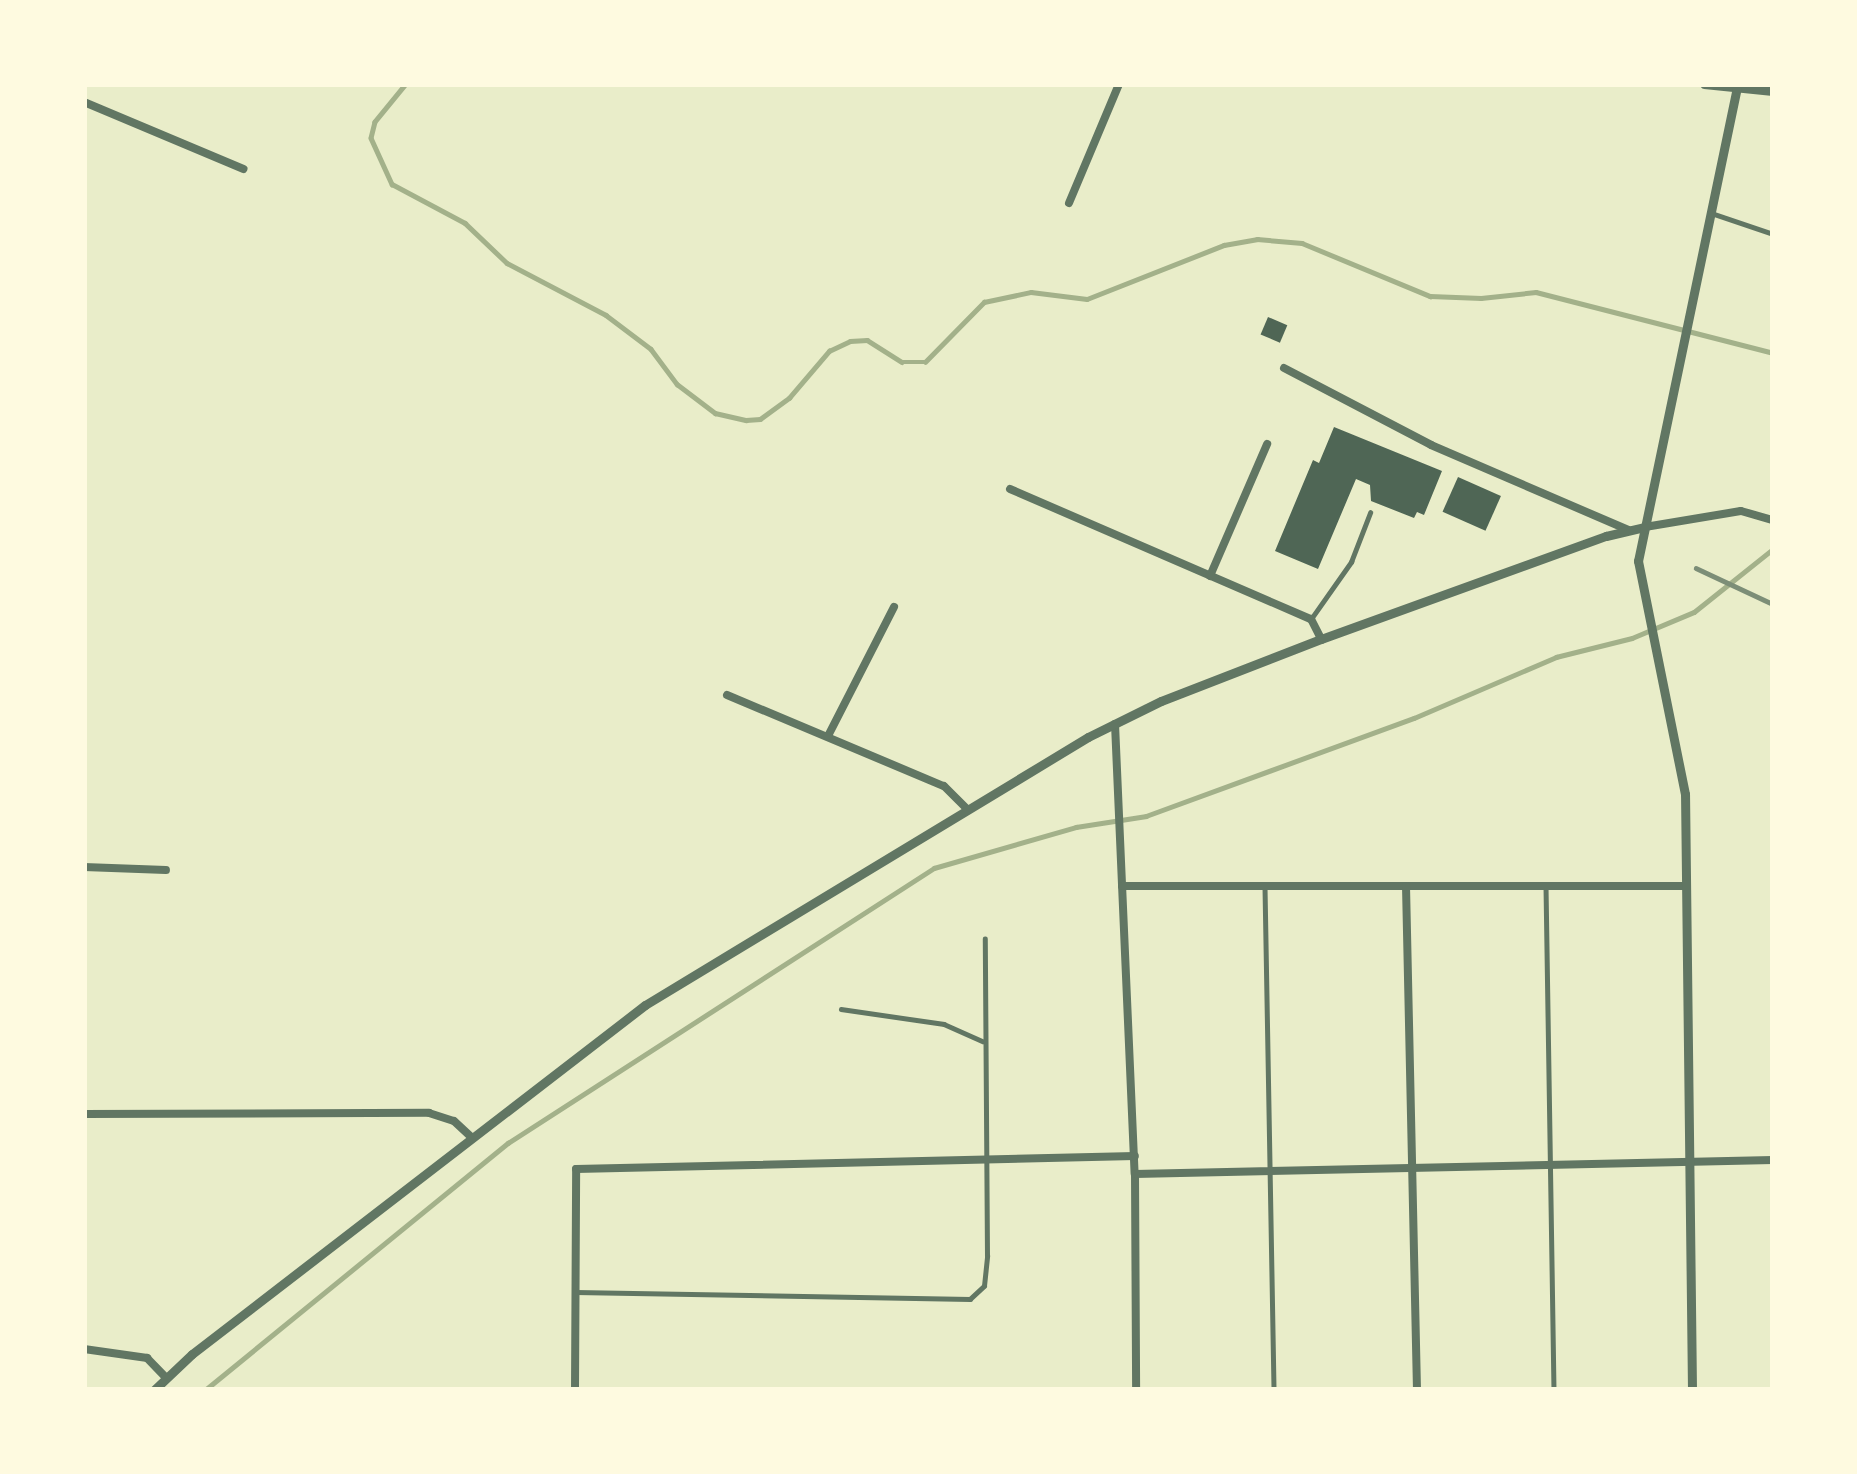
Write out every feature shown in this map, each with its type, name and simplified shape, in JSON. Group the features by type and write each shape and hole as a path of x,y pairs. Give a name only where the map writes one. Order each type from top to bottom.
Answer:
{"street":[{"path":"1069,203 1119,84"},
{"path":"1704,84 1773,92"},
{"path":"1692,1390 1685,794 1638,561 1737,89"},
{"path":"84,102 243,169"},
{"path":"1284,368 1431,445 1629,531"},
{"path":"1210,577 1267,444"},
{"path":"1010,489 1311,620 1321,639"},
{"path":"154,1390 645,1005 1115,722 1321,639 1629,531 1741,511 1773,520"},
{"path":"828,736 894,608"},
{"path":"727,695 944,786 968,810"},
{"path":"1115,722 1136,1174 1136,1390"},
{"path":"84,867 166,870"},
{"path":"1122,886 1683,886"},
{"path":"1406,886 1417,1390"},
{"path":"84,1114 429,1114 454,1121 472,1138"},
{"path":"575,1390 575,1169 1135,1156"},
{"path":"1136,1174 1773,1160"},
{"path":"84,1349 147,1358 166,1378"}],"lane":[{"path":"1711,213 1773,234"},
{"path":"1311,620 1351,562 1370,513"},
{"path":"1265,886 1274,1390"},
{"path":"1546,886 1554,1390"},
{"path":"574,1292 970,1299 984,1286 987,1256 982,1041 985,939"},
{"path":"841,1009 944,1024 982,1041"}],"building":[{"path":"1268,317 1287,325 1280,343 1261,334"},
{"path":"1334,427 1442,471 1424,515 1417,512 1414,518 1371,501 1370,485 1356,479 1318,569 1275,551 1313,460 1319,463"},
{"path":"1458,477 1501,496 1485,531 1443,512"}],"waterway":[{"path":"406,84 375,122 371,138 392,184 465,223 507,263 606,315 651,349 677,384 715,413 746,420 760,419 789,398 829,351 850,341 867,340 902,362 925,362 984,302 1031,292 1087,299 1224,245 1257,239 1302,243 1430,296 1481,298 1536,292 1773,353"},
{"path":"205,1390 508,1143 934,868 1076,827 1146,816 1414,718 1556,657 1632,638 1694,612 1773,549"}],"railway":[{"path":"1696,568 1773,604"}]}
